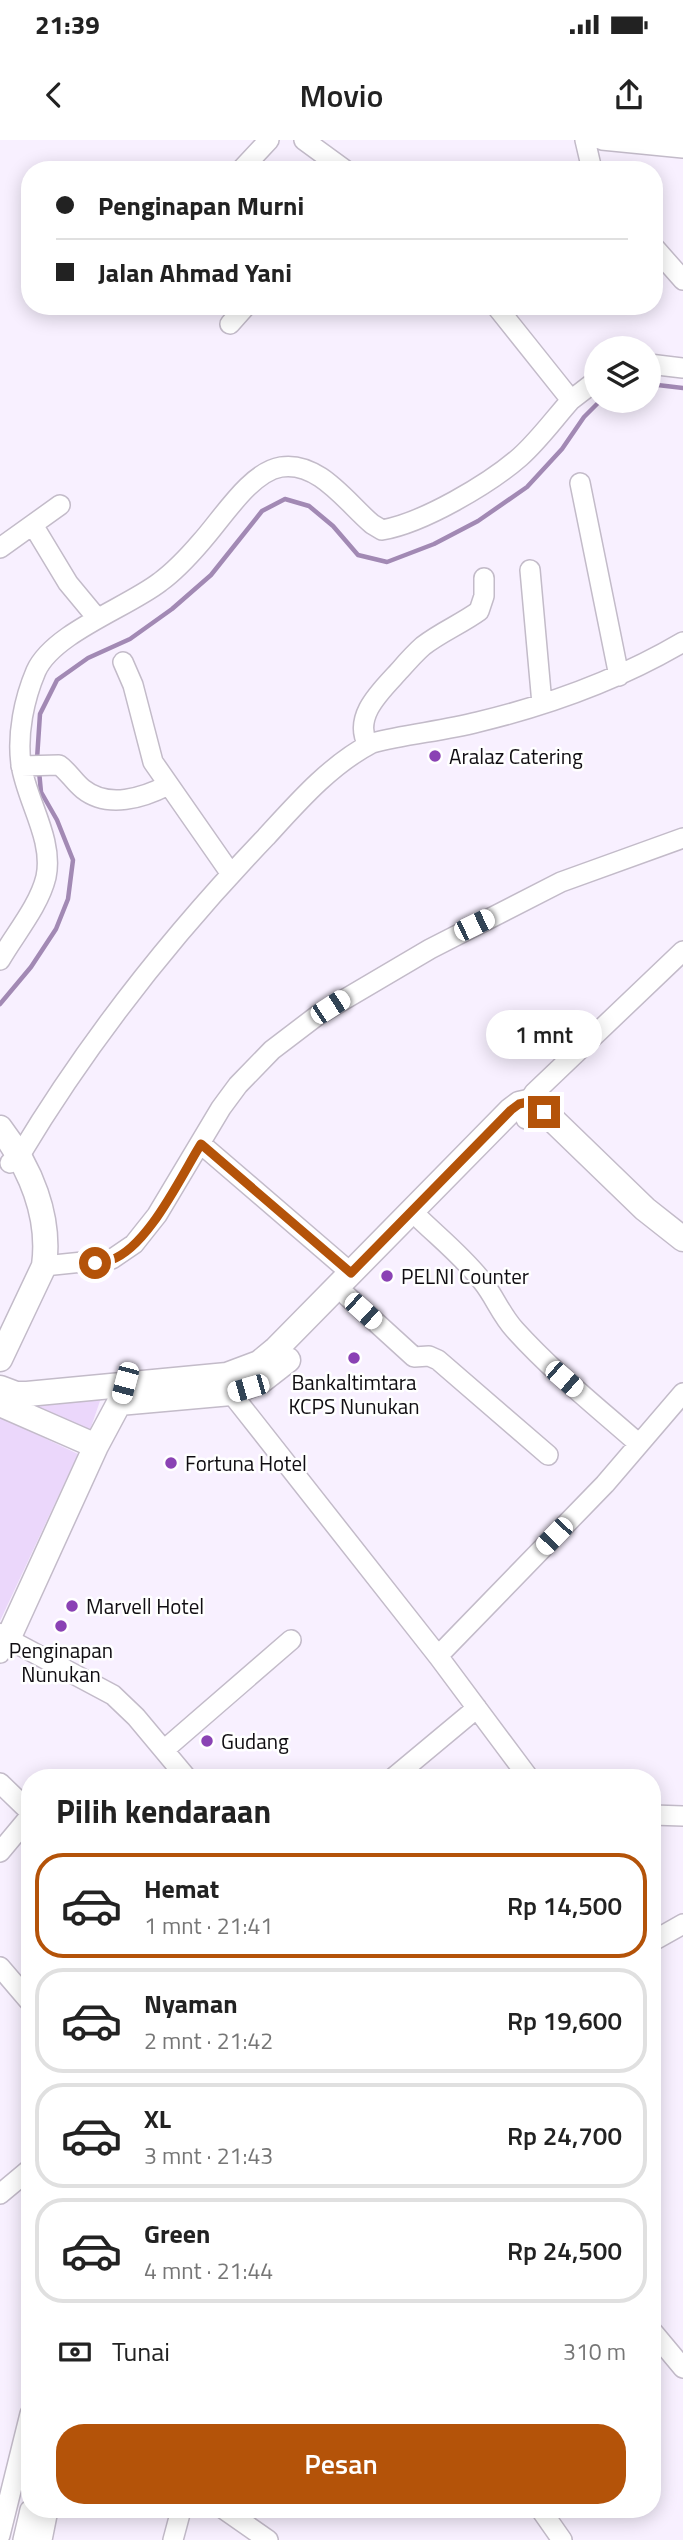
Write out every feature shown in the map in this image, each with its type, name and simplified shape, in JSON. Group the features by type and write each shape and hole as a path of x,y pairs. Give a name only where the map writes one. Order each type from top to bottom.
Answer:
{"main road":[{"path":"0,1388 16,1394 27,1394 231,1393 248,1388 274,1373 349,1285 448,1182 513,1129 527,1110"},
{"path":"527,1110 554,1121 645,1209 683,1239"},
{"path":"527,1110 532,1119 591,1176 683,1258"},
{"path":"0,1128 22,1191 31,1245 31,1263 24,1285 0,1332"},
{"path":"0,1359 44,1266 45,1237 34,1185 10,1156"},
{"path":"122,1393 227,1375 259,1363 421,1220 448,1182"},
{"path":"3,1643 122,1393"},
{"path":"0,1404 96,1446"}],"street":[{"path":"249,161 269,140"},
{"path":"304,140 333,161"},
{"path":"585,140 590,161"},
{"path":"602,140 683,148"},
{"path":"663,257 683,280"},
{"path":"230,324 238,315"},
{"path":"503,315 571,400"},
{"path":"661,365 683,368"},
{"path":"0,960 32,908 46,876 46,855 40,825 22,766 21,728 37,670 47,656 97,618 160,582 200,544 241,494 270,470 293,467 320,477 372,524 382,530 389,529 436,510 500,473 534,443 571,400 584,390"},
{"path":"580,483 619,676"},
{"path":"0,548 60,505"},
{"path":"33,525 68,583 97,618"},
{"path":"530,570 542,704"},
{"path":"368,745 363,730 368,708 380,691 421,648 479,611 484,596 484,578"},
{"path":"10,1156 92,1044 231,874 311,789 357,751 388,739 478,722 542,704 619,676 683,642"},
{"path":"123,662 133,685 150,756 231,874"},
{"path":"22,766 57,765 84,790 102,797 136,799 168,785"},
{"path":"44,1266 95,1263 123,1253 145,1232 221,1108 255,1065 272,1049 342,1000 474,925 561,882 683,838"},
{"path":"527,1110 534,1093 563,1063 683,951"},
{"path":"201,1144 349,1285 414,1357 433,1357 438,1360 548,1455"},
{"path":"421,1220 464,1260 484,1283 508,1322 526,1342 639,1444"},
{"path":"231,1393 438,1656 522,1769"},
{"path":"438,1656 605,1484 683,1393"},
{"path":"163,1751 291,1640"},
{"path":"3,1643 113,1695 136,1717 179,1769"},
{"path":"404,1769 477,1708"},
{"path":"0,1783 21,1805"},
{"path":"661,1815 683,1816"},
{"path":"0,1853 21,1826"},
{"path":"661,1936 683,1924"},
{"path":"0,1967 21,1992"},
{"path":"0,2194 21,2176"},
{"path":"661,2342 683,2368"},
{"path":"0,2535 21,2450"},
{"path":"23,2540 28,2518"},
{"path":"42,2540 46,2518"},
{"path":"175,2539 179,2518"},
{"path":"236,2518 268,2540"},
{"path":"547,2518 562,2540"}],"shaded area":[{"path":"101,1398 90,1430 24,1401"},
{"path":"0,1417 78,1454 0,1621"}],"waterway":[{"path":"661,385 683,388"},
{"path":"37,759 40,714 57,680 88,658 130,639 172,609 211,575 262,511 285,499 309,506 333,526 358,555 387,562 434,544 478,521 527,487 562,449 588,413"},
{"path":"0,1004 31,967 56,929 68,899 73,860 57,820 41,792 39,771"}],"place":[{"name":"Aralaz Catering","path":"435,756"},
{"name":"PELNI Counter","path":"387,1276"},
{"name":"Bankaltimtara KCPS Nunukan","path":"354,1358"},
{"name":"Fortuna Hotel","path":"171,1463"},
{"name":"Marvell Hotel","path":"72,1606"},
{"name":"Penginapan Nunukan","path":"61,1626"},
{"name":"Gudang","path":"207,1741"}],"route":[{"path":"95,1263 123,1253 145,1232 201,1144 351,1273 511,1110 528,1102 544,1112"}]}
